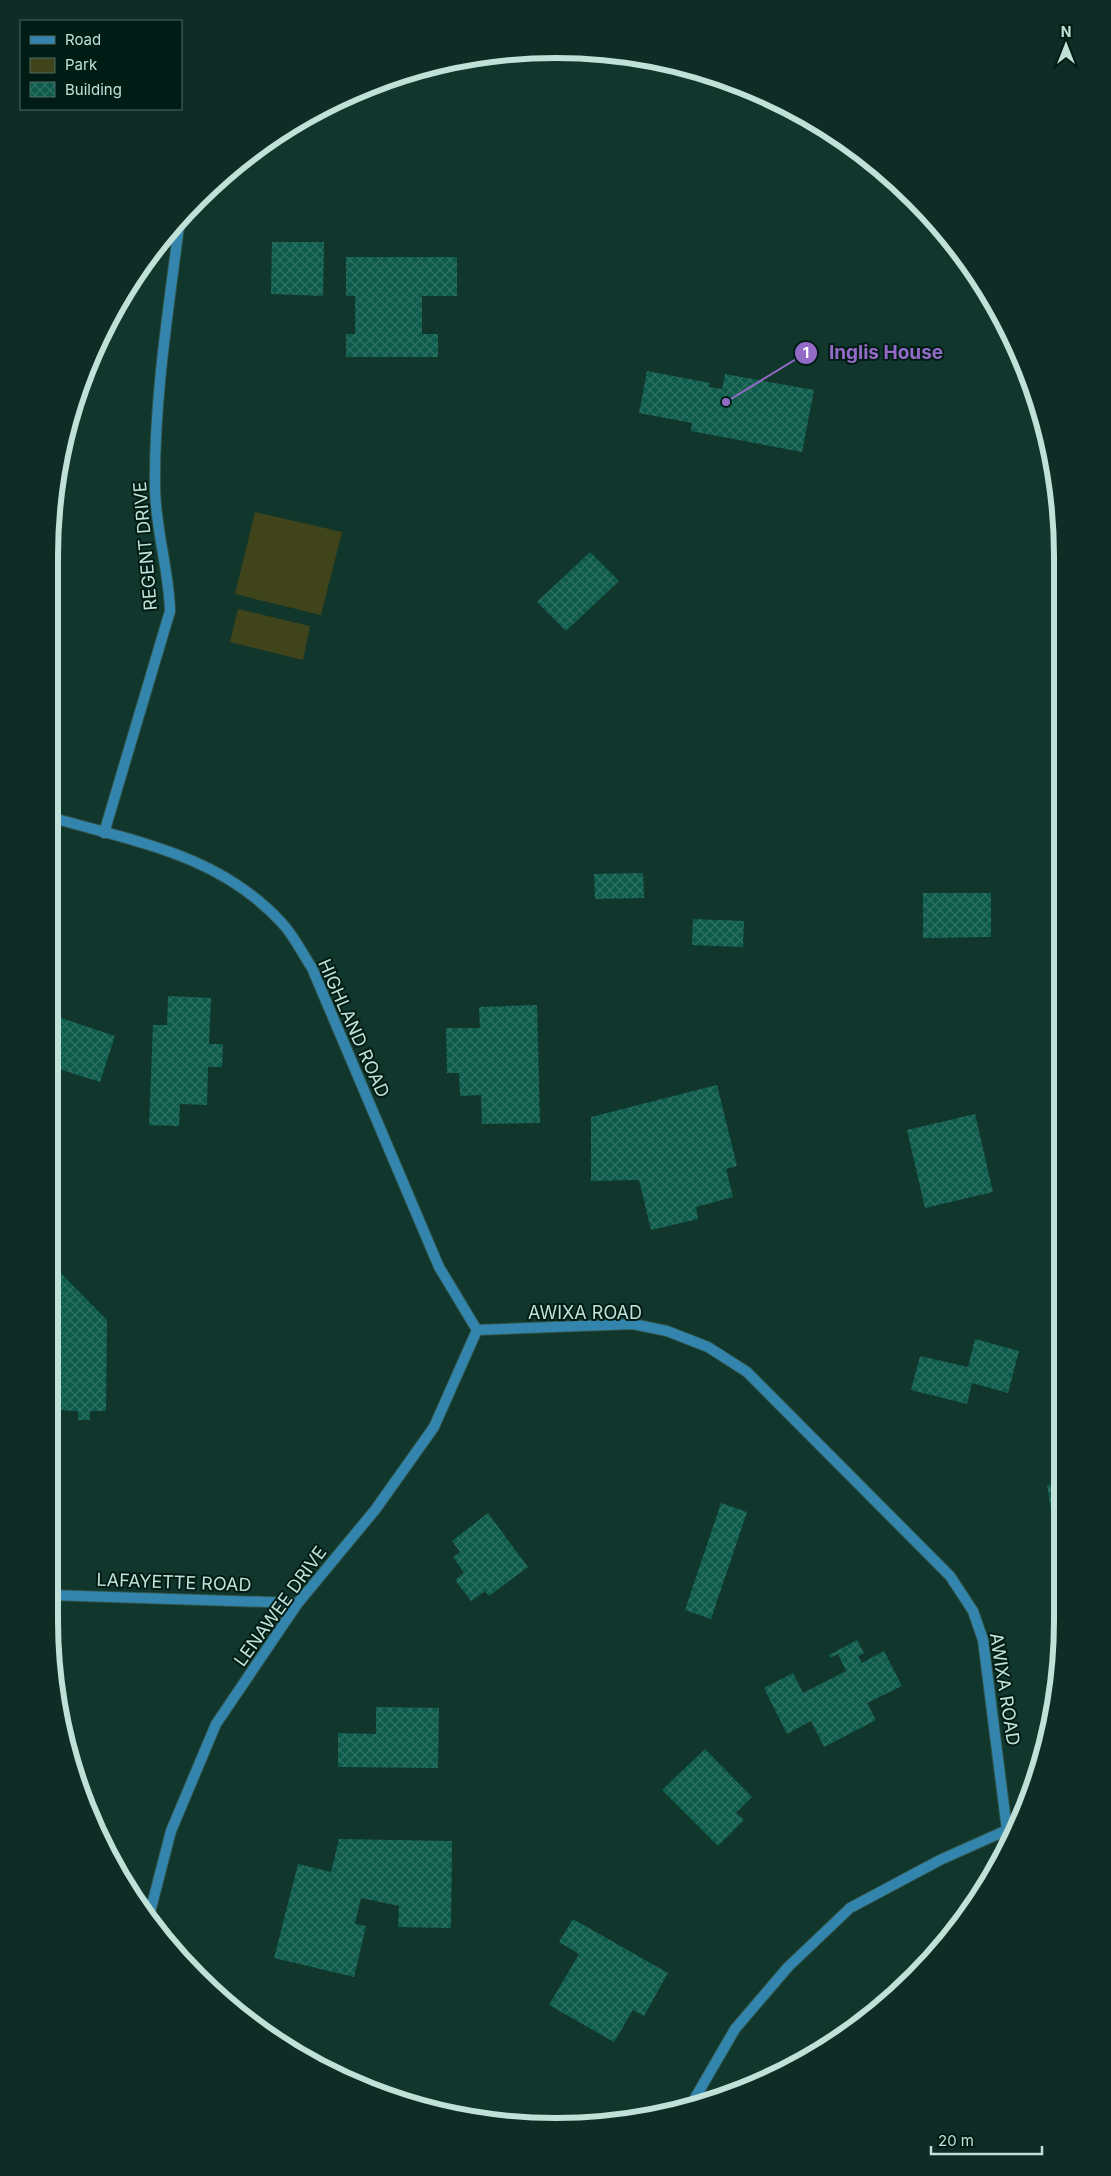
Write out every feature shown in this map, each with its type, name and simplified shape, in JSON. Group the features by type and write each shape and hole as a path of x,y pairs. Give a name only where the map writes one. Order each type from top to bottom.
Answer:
{"street":[{"name":"REGENT DRIVE","path":"104,833 170,611 169,590 155,489 156,411 179,230"},
{"name":"HIGHLAND ROAD","path":"58,819 180,854 205,865 245,890 282,924 312,968 439,1267 477,1330"},
{"name":"AWIXA ROAD","path":"477,1330 632,1324 668,1332 708,1347 747,1372 950,1576 973,1610 983,1640 988,1671 1007,1830"},
{"name":"LENAWEE DRIVE","path":"150,1910 171,1831 216,1724 298,1602 375,1510 434,1427 477,1330"},
{"name":"LAFAYETTE ROAD","path":"58,1595 298,1602"},
{"path":"695,2099 736,2029 788,1967 850,1908 940,1860 1007,1830"}],"green space":[{"path":"255,512 342,532 321,615 235,594"},
{"path":"238,609 310,626 303,660 230,642"}],"building":[{"path":"272,242 324,242 323,296 271,294"},
{"path":"346,257 457,257 457,296 422,296 422,334 438,334 438,357 346,357 346,334 355,334 355,296 346,296"},
{"path":"647,371 710,383 709,387 722,389 725,374 814,390 802,452 691,431 692,423 639,413"},
{"path":"590,552 619,581 566,631 537,602"},
{"path":"643,873 644,898 595,899 594,874"},
{"path":"923,893 991,893 991,937 923,938"},
{"path":"693,919 744,921 743,947 692,945"},
{"path":"168,996 211,998 209,1044 223,1044 222,1067 208,1067 207,1105 180,1104 179,1126 149,1125 153,1025 167,1025"},
{"path":"537,1005 540,1123 482,1124 481,1095 460,1096 459,1073 447,1073 446,1028 480,1028 479,1007"},
{"path":"58,1017 115,1036 100,1082 58,1069"},
{"path":"717,1085 737,1166 726,1169 733,1197 696,1207 698,1219 651,1230 639,1180 591,1181 591,1117"},
{"path":"975,1114 993,1192 925,1208 907,1130"},
{"path":"58,1270 107,1320 106,1411 90,1411 90,1420 78,1420 78,1411 58,1410"},
{"path":"975,1339 1019,1351 1008,1393 972,1383 967,1404 911,1390 920,1356 968,1367"},
{"path":"1054,1484 1054,1509 1051,1510 1047,1485"},
{"path":"721,1503 747,1512 711,1619 685,1610"},
{"path":"488,1513 528,1567 489,1596 485,1591 471,1601 455,1580 464,1573 453,1557 460,1552 452,1541"},
{"path":"857,1640 864,1653 858,1656 862,1663 884,1651 902,1686 867,1703 876,1720 824,1747 811,1721 787,1734 764,1688 793,1673 803,1693 846,1671 838,1654 830,1658 829,1655"},
{"path":"376,1707 439,1708 438,1768 338,1767 338,1733 376,1734"},
{"path":"705,1749 752,1797 736,1813 744,1820 718,1846 662,1790"},
{"path":"339,1839 452,1841 451,1928 398,1927 399,1906 361,1898 355,1924 366,1926 354,1977 274,1958 298,1864 331,1872"},
{"path":"573,1919 668,1973 644,2016 633,2010 614,2042 549,2005 579,1954 559,1942"}],"place":[{"name":"Inglis House","path":"726,402"}]}
